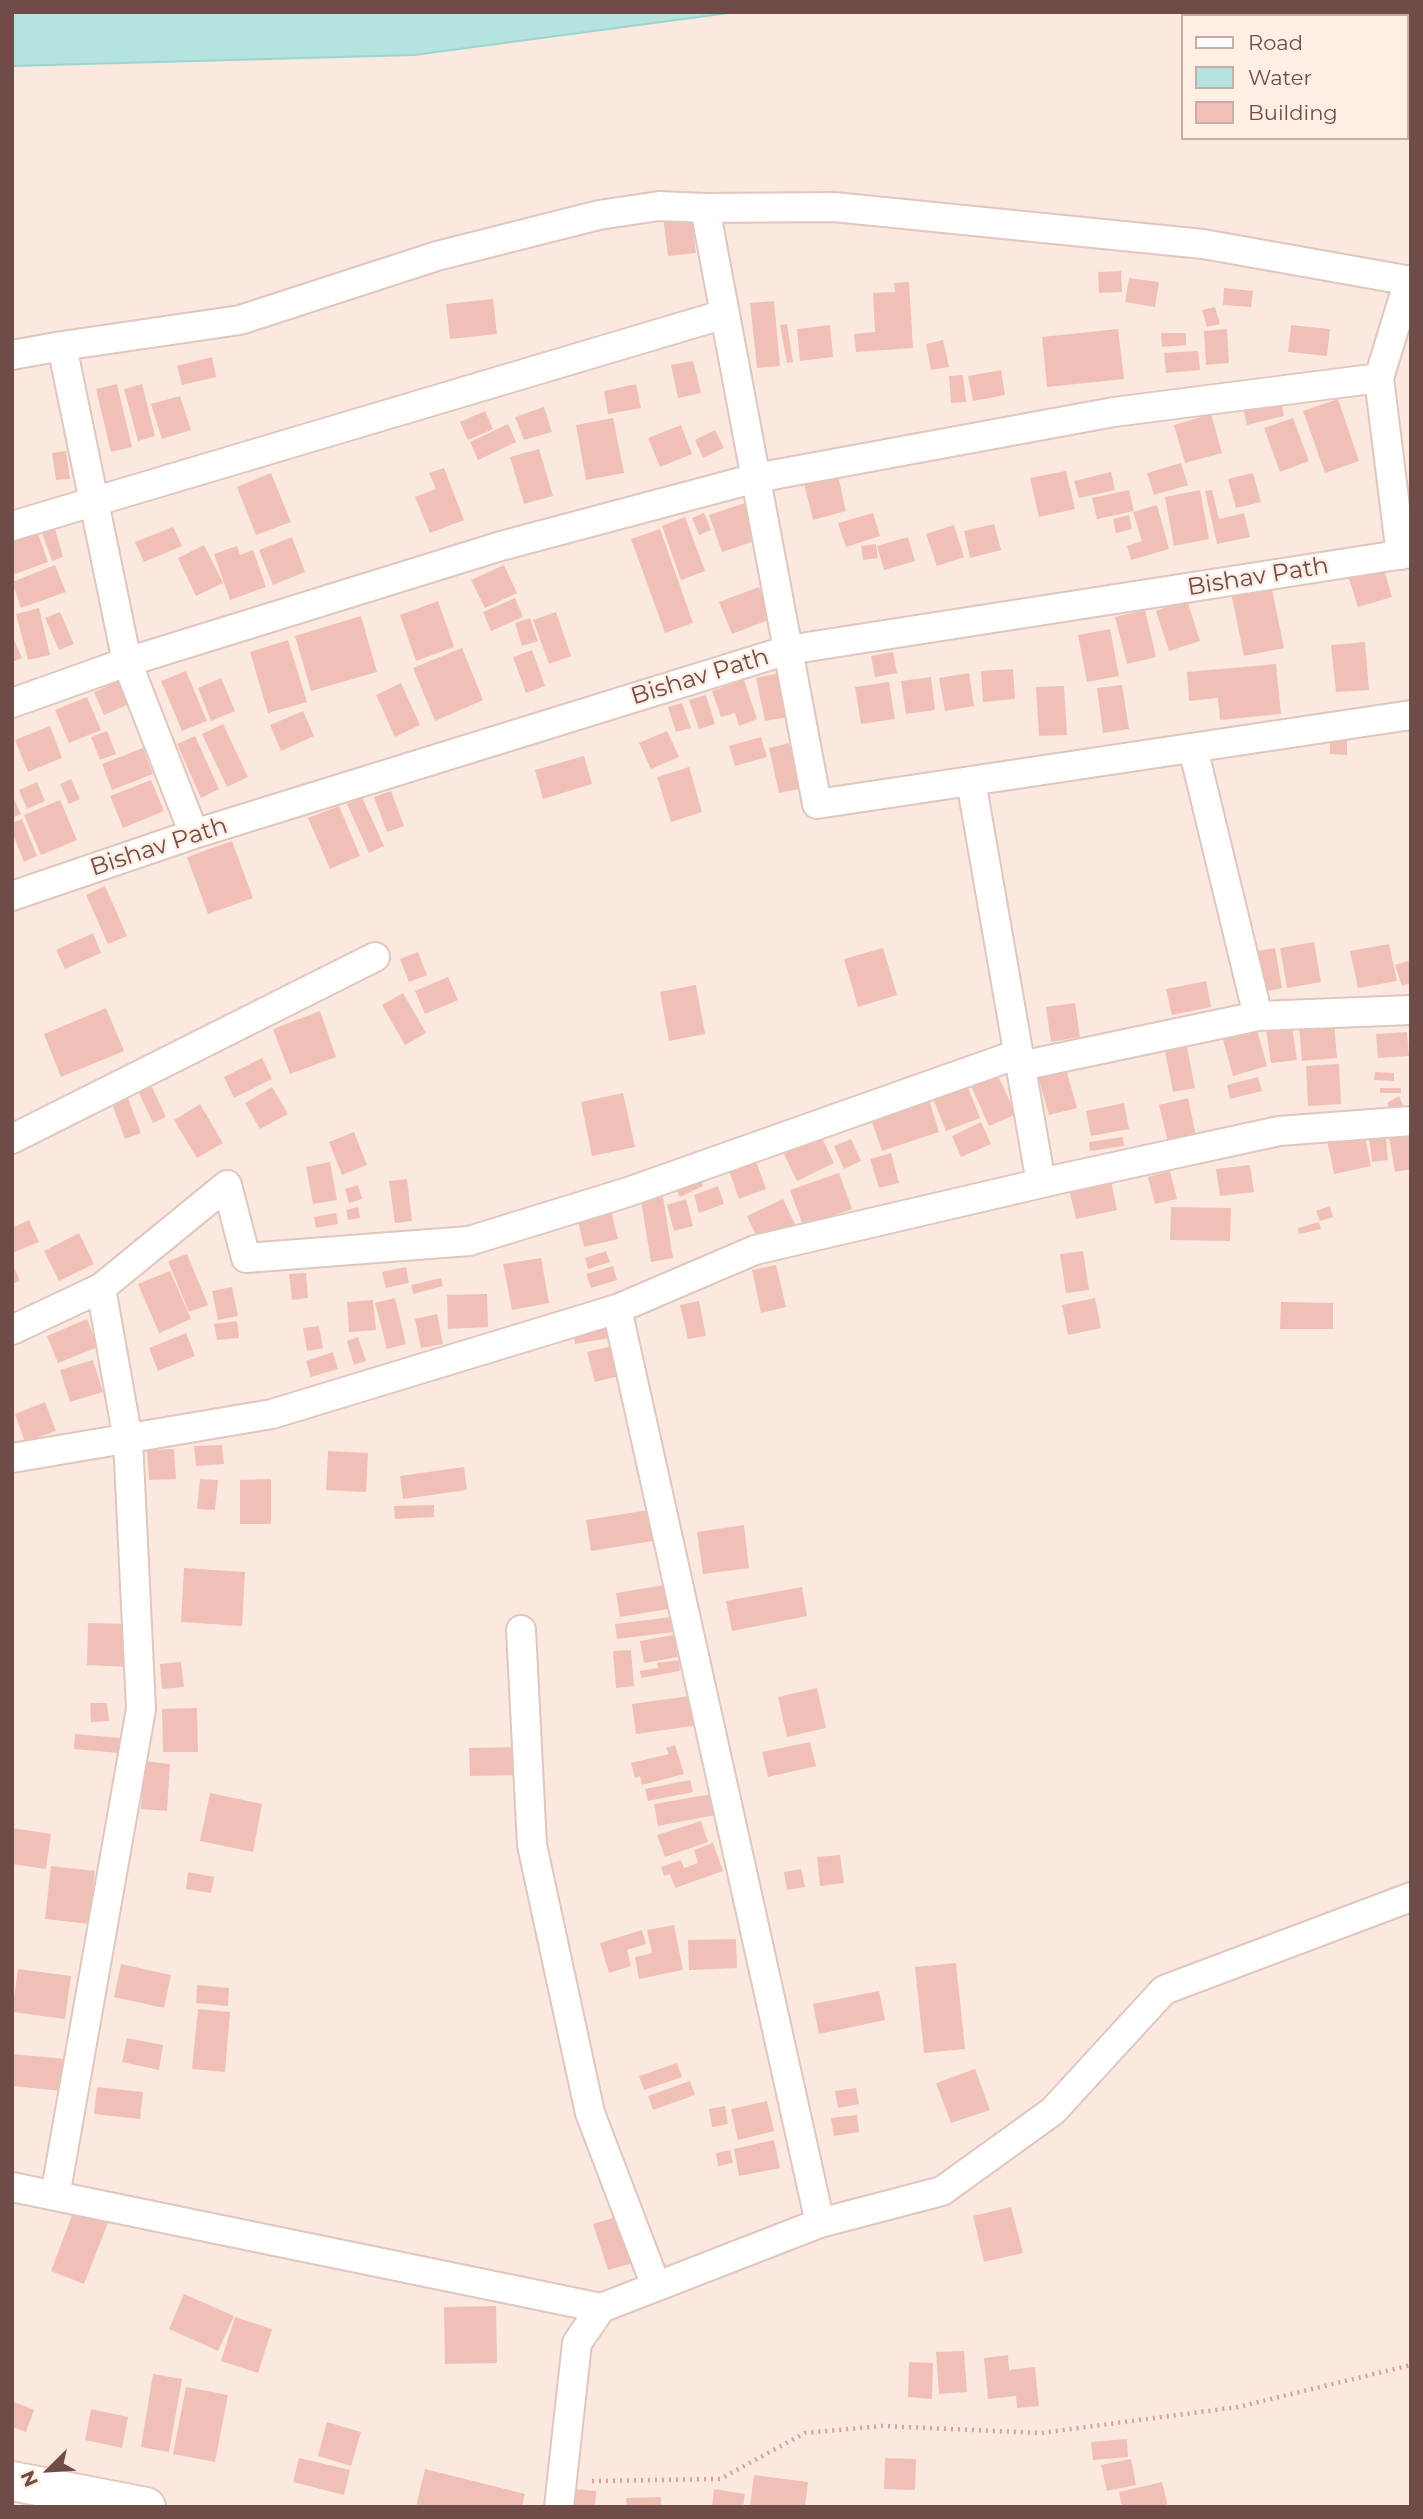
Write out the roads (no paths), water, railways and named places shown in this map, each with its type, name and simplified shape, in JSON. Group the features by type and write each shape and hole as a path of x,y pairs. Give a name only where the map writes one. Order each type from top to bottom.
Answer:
{"main road":[{"path":"12,2481 146,2507"}],"street":[{"path":"12,355 240,320 437,256 599,215 659,206 834,207 1203,244 1410,280 1379,379 1406,554"},
{"path":"705,208 817,804 1411,715"},
{"path":"12,526 724,314"},
{"path":"62,346 127,662 194,834"},
{"path":"12,703 127,662 501,546 756,478 1114,412 1379,379"},
{"name":"Bishav Path","path":"12,895 194,834 788,650 1406,554"},
{"path":"1193,748 1258,1016"},
{"path":"971,781 1041,1183"},
{"path":"12,1139 375,957"},
{"path":"12,1330 101,1288 227,1185 246,1258 469,1241 628,1192 1020,1060 1258,1016 1411,1010"},
{"path":"12,1458 272,1414 617,1309 755,1250 1279,1131 1411,1121"},
{"path":"55,2196 141,1709 128,1440 101,1288"},
{"path":"617,1309 820,2222"},
{"path":"521,1630 532,1845 590,2113 656,2286"},
{"path":"12,2187 601,2308 820,2222 942,2191 1052,2111 1164,1990 1411,1898"},
{"path":"559,2494 577,2343 601,2308"}],"water":[{"path":"12,12 736,12 414,55 12,66"}]}
